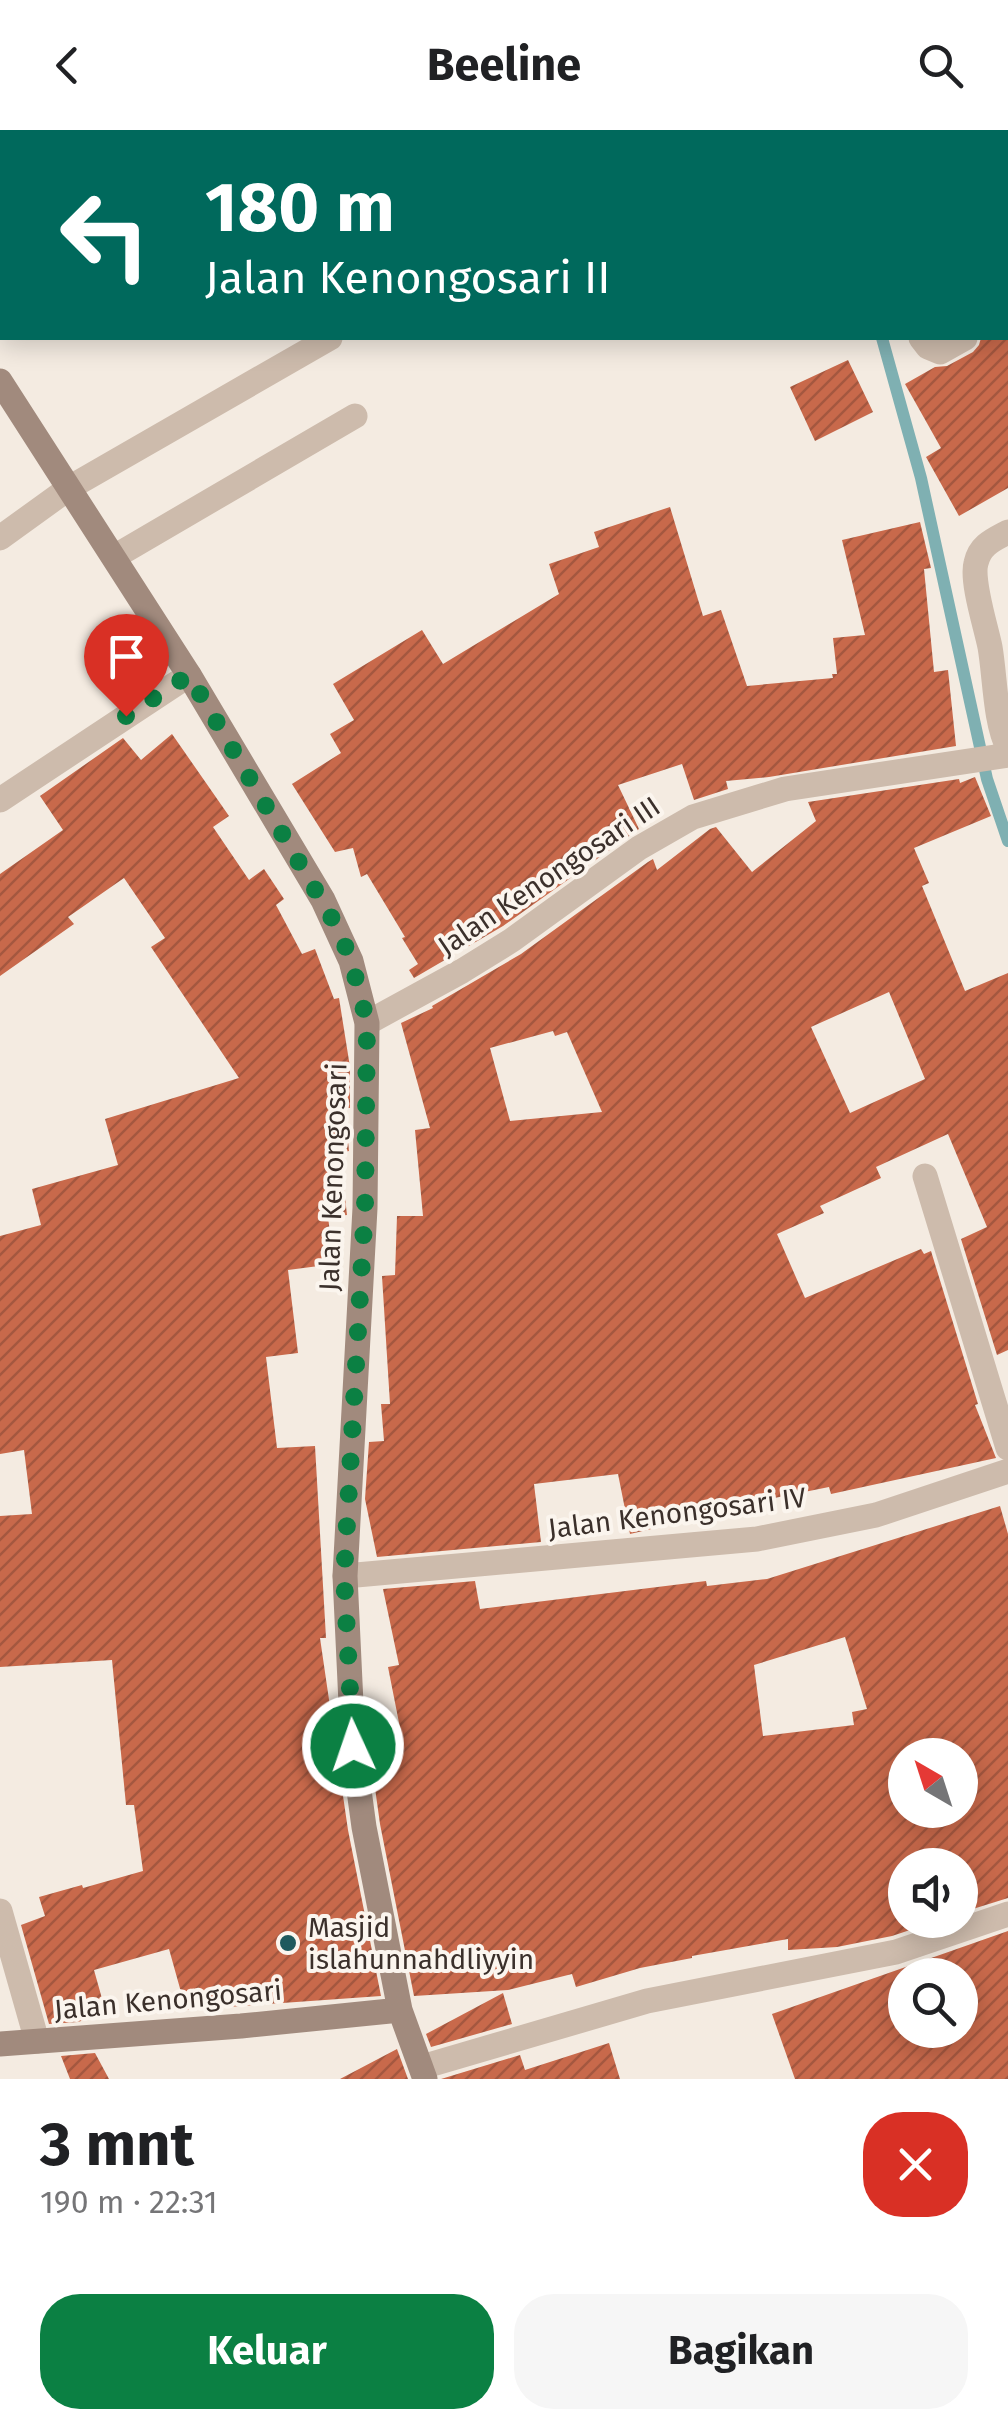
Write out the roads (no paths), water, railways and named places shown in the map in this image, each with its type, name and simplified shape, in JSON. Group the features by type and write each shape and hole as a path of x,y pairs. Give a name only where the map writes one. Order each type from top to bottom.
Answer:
{"street":[{"path":"0,538 69,488 327,340"},
{"path":"923,340 928,348 940,352 961,340"},
{"name":"Jalan Kenongosari","path":"0,381 189,675 337,927 351,960 367,1022 365,1208 344,1576 353,1746 364,1827 400,2010 424,2073"},
{"path":"114,557 355,416"},
{"path":"1003,753 990,648 974,570 985,544 1008,532"},
{"path":"0,800 189,675"},
{"name":"Jalan Kenongosari III","path":"367,1022 479,961 639,848 693,818 785,789 1003,753"},
{"path":"925,1176 1008,1448"},
{"name":"Jalan Kenongosari IV","path":"344,1576 758,1539 876,1515 1008,1471"},
{"path":"0,1911 37,2041"},
{"path":"424,2073 647,2001 896,1952 1008,1914"},
{"name":"Jalan Kenongosari","path":"0,2044 400,2010"}],"waterway":[{"path":"883,340 921,478 987,779 1008,841"}],"place":[{"name":"Masjid islahunnahdliyyin","path":"288,1943"}]}
